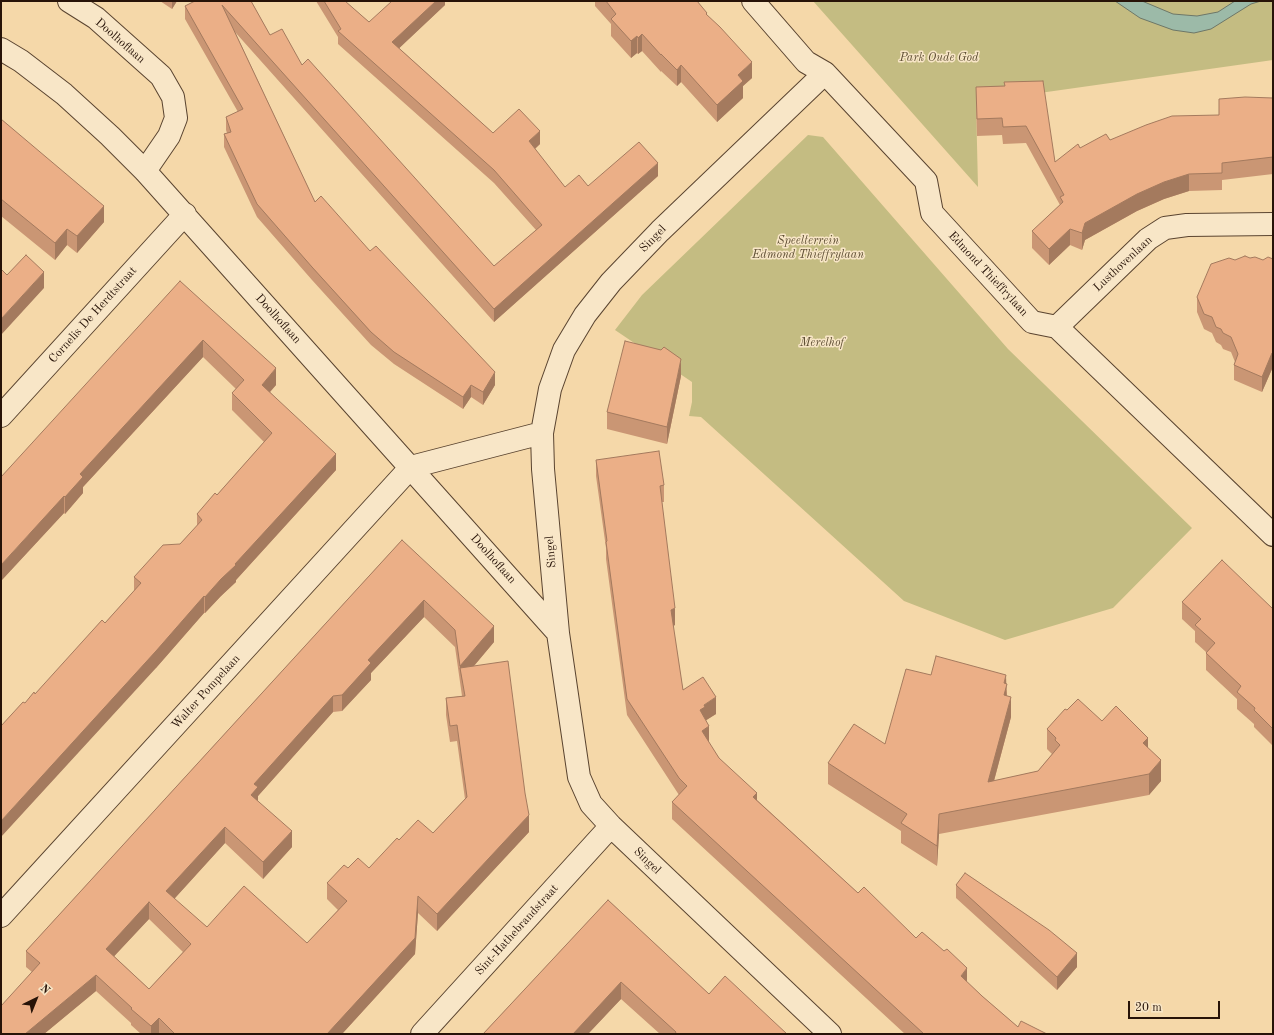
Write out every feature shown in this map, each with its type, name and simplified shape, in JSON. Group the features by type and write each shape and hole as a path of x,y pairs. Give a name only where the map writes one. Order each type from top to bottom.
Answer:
{"street":[{"name":"Doolhoflaan","path":"69,1 96,18 160,76 173,97 176,118 168,136 145,171"},
{"name":"Edmond Thieffrylaan","path":"753,1 806,62 825,73 926,181 932,213 1032,322 1057,327"},
{"name":"Doolhoflaan","path":"1,49 21,61 64,94 110,136 145,171 558,633"},
{"name":"Singel","path":"825,73 660,231 607,288 585,315 564,350 550,389 542,433 543,469 558,633 579,777 591,804 611,826 830,1034"},
{"name":"Cornelis De Herdtstraat","path":"1,416 185,214"},
{"name":"Lusthovenlaan","path":"1057,327 1148,239 1165,228 1187,225 1273,224"},
{"path":"1057,327 1273,535"},
{"path":"411,467 542,433"},
{"name":"Walter Pompelaan","path":"1,916 411,467"},
{"name":"Sint-Hathebrandstraat","path":"422,1034 611,826"}],"green space":[{"name":"Park Oude God","path":"813,1 1273,1 1273,60 976,102 978,187"},
{"name":"Merelhof","path":"808,135 823,137 1008,349 1192,528 1113,608 1005,640 904,601 701,417 689,416 692,402 692,382 615,330 642,295"}],"shaded area":[{"path":"1115,1 1142,1 1173,14 1197,16 1218,12 1235,1 1261,1 1251,4 1211,29 1194,33 1173,30 1140,18"}],"building":[{"path":"195,1 251,1 270,35 282,29 302,65 308,59 494,266 542,225 494,170 338,31 341,29 324,1 345,1 369,22 392,1 436,1 392,42 493,133 519,109 540,131 529,141 565,187 579,175 588,186 639,142 658,163 494,309 222,5 315,202 321,196 370,251 376,246 495,372 483,392 471,385 463,397 394,352 371,332 257,204 224,134 231,132 226,117 243,109 185,6"},
{"path":"606,1 697,1 707,13 706,14 752,62 738,75 743,81 717,105 681,65 677,70 642,34 638,38 637,36 631,41 611,19 616,14"},
{"path":"1043,81 1055,162 1078,144 1080,148 1106,134 1110,140 1172,116 1219,115 1219,99 1245,97 1273,98 1273,157 1222,163 1222,173 1189,174 1164,182 1137,194 1085,223 1082,233 1070,229 1049,249 1032,231 1063,202 1060,197 1064,195 1026,126 1003,127 1002,118 977,119 976,87 1005,86 1004,82"},
{"path":"1,119 104,206 77,236 67,229 55,243 1,199"},
{"path":"26,255 44,272 1,319 1,269 7,275"},
{"path":"1245,256 1263,260 1268,257 1273,259 1273,354 1272,353 1262,377 1234,365 1238,354 1231,337 1216,327 1212,317 1204,314 1197,297 1211,264 1229,258 1235,260"},
{"path":"180,281 276,368 262,385 336,454 235,564 236,565 205,597 204,596 156,651 1,821 1,726 23,702 25,703 34,692 35,694 102,620 105,623 141,583 134,577 163,545 180,544 202,520 197,514 215,493 217,495 272,433 232,393 244,380 203,340 80,474 83,477 1,565 1,477"},
{"path":"625,341 661,350 664,347 681,359 667,427 607,412"},
{"path":"659,451 664,485 660,486 675,608 671,610 683,690 703,677 716,697 704,705 705,707 700,710 709,726 702,731 719,758 757,793 753,797 858,893 864,887 916,938 922,932 944,951 947,949 967,968 961,976 1018,1027 1021,1021 1047,1034 924,1034 672,802 687,786 679,778 627,699 596,460"},
{"path":"402,540 494,626 460,666 455,630 424,600 368,660 371,663 342,695 333,696 254,784 258,787 251,795 292,831 263,862 225,827 166,891 207,927 244,886 307,943 347,901 327,883 344,865 348,868 358,858 369,868 397,838 399,840 418,820 433,833 467,797 457,725 450,726 446,698 465,696 460,668 508,661 529,815 437,914 418,896 415,938 327,1034 175,1034 159,1018 151,1026 96,975 25,1034 1,1034 1,1006 40,963 26,951","holes":["149,902 191,944 149,989 106,949"]},
{"path":"1222,560 1273,609 1273,729 1254,710 1255,708 1237,692 1241,686 1206,653 1215,643 1195,625 1201,619 1182,602"},
{"path":"936,656 1006,675 1004,683 1007,684 1004,695 1011,697 988,782 1038,771 1060,745 1055,740 1056,738 1047,729 1065,709 1067,710 1078,699 1102,721 1116,706 1148,738 1143,743 1161,760 1149,774 939,814 937,846 901,823 907,814 828,763 854,724 885,744 906,669 931,675"},
{"path":"965,873 1049,930 1077,953 1057,977 956,885"},
{"path":"608,900 709,994 725,976 787,1034 675,1034 676,1032 621,982 573,1034 483,1034"}],"park label":[{"name":"Speelterrein Edmond Thieffrylaan","path":"808,248"}]}
